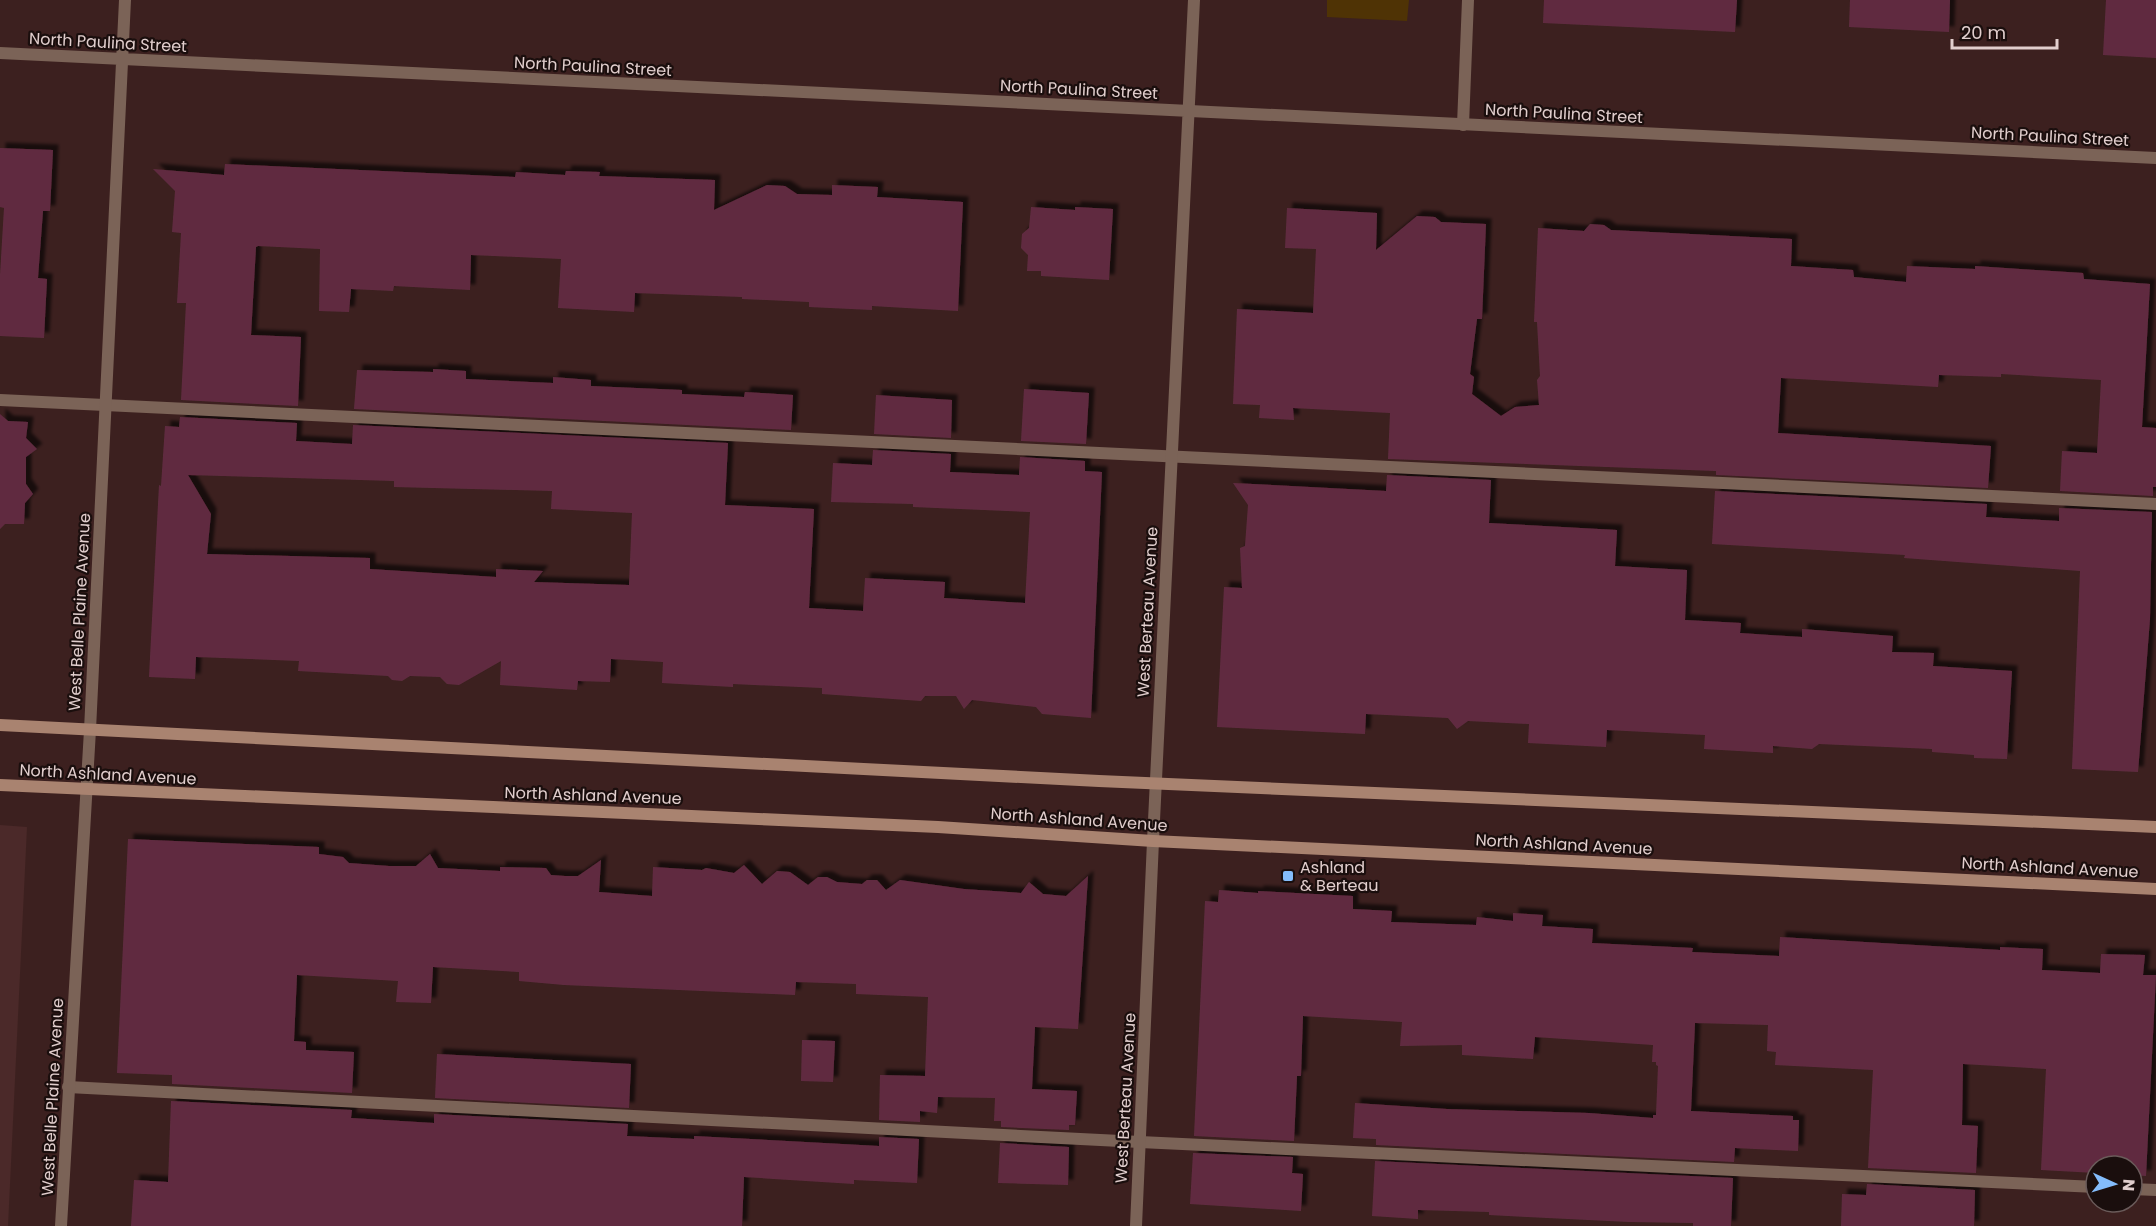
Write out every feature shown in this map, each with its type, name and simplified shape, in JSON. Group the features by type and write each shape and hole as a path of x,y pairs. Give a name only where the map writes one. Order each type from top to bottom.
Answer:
{"main road":[{"path":"0,725 1155,784 2156,827"},
{"name":"North Ashland Avenue","path":"0,785 938,827 1153,841 2156,889"}],"street":[{"name":"West Belle Plaine Avenue","path":"61,1226 90,730 125,0"},
{"name":"West Berteau Avenue","path":"1136,1226 1155,784 1194,0"},
{"path":"1463,124 1468,0"},
{"name":"North Paulina Street","path":"0,53 2156,158"},
{"path":"0,399 2156,504"},
{"path":"69,1087 1140,1142 2084,1186"}],"shaded area":[{"path":"1327,0 1409,0 1407,21 1327,17"},
{"path":"0,825 27,827 8,1226 0,1226"}],"building":[{"path":"1544,0 1737,0 1735,32 1543,23"},
{"path":"1850,0 1950,0 1949,32 1849,27"},
{"path":"2106,0 2156,0 2156,58 2103,55"},
{"path":"0,148 53,150 50,211 43,211 38,278 47,279 44,338 0,336 0,275 4,208 0,207"},
{"path":"225,164 515,177 516,172 565,175 566,171 600,172 599,176 715,180 714,210 767,185 785,186 797,194 832,195 832,185 878,187 877,197 963,202 958,311 872,306 872,310 809,307 809,302 635,293 634,312 558,308 561,259 471,255 470,290 394,286 393,291 351,289 349,312 319,311 320,249 258,246 256,247 251,335 301,337 298,406 181,400 186,303 177,303 181,233 172,232 175,191 153,169 224,175"},
{"path":"1031,207 1075,210 1075,207 1113,209 1109,280 1041,276 1041,271 1027,271 1028,255 1021,248 1022,234 1029,228"},
{"path":"1287,208 1377,213 1376,250 1417,216 1435,217 1441,222 1486,224 1482,319 1477,319 1470,374 1474,377 1472,394 1501,416 1515,407 1539,405 1537,322 1534,322 1538,228 1584,231 1590,224 1604,225 1611,230 1792,239 1791,266 1853,270 1854,277 1906,282 1907,266 1975,269 1975,266 2083,273 2084,279 2150,284 2142,427 2156,428 2156,487 2153,487 2153,496 2060,491 2062,451 2097,453 2101,380 2001,374 2001,377 1939,375 1938,387 1781,378 1778,433 1991,446 1988,488 1716,475 1716,471 1388,459 1390,413 1293,408 1294,420 1259,418 1260,405 1233,404 1237,309 1313,313 1316,249 1285,248"},
{"path":"433,369 466,371 466,379 553,383 553,377 591,380 591,386 682,390 682,394 744,397 745,392 793,395 791,430 354,409 357,370 433,372"},
{"path":"1024,389 1089,393 1086,444 1021,441"},
{"path":"876,395 952,400 951,438 874,434"},
{"path":"0,414 8,421 28,422 26,438 37,449 26,457 26,484 33,494 25,503 24,524 5,524 0,529"},
{"path":"180,417 297,423 296,441 352,444 353,425 728,443 725,505 814,509 809,608 863,611 865,578 945,582 944,598 1025,603 1030,512 913,507 913,504 831,502 833,463 872,465 873,450 951,454 950,472 1019,475 1020,457 1085,461 1085,471 1102,472 1091,718 1042,714 1036,707 972,700 964,709 956,696 925,696 921,701 822,694 822,688 662,683 663,662 611,659 610,682 578,681 577,690 500,685 501,661 459,685 447,684 440,677 410,676 402,681 392,680 388,676 298,671 299,661 196,657 195,679 149,677 159,485 161,486 165,426 179,427","holes":["188,475 394,481 394,487 552,491 551,509 632,513 629,585 534,582 543,571 496,569 496,577 370,569 370,558 207,554 211,514"]},
{"path":"1387,475 1491,480 1489,523 1617,530 1615,566 1687,570 1685,620 1741,623 1740,633 1802,637 1802,629 1893,636 1892,652 1934,653 1933,666 2012,671 2007,759 1974,758 1974,755 1932,752 1932,749 1819,744 1812,749 1773,746 1773,753 1704,749 1705,735 1607,730 1606,747 1528,743 1529,724 1468,721 1457,729 1448,718 1366,714 1365,734 1217,727 1224,587 1242,588 1240,548 1245,546 1248,505 1233,483 1386,491"},
{"path":"1715,491 1987,504 1986,517 2059,521 2059,508 2152,512 2150,619 2138,772 2072,769 2080,571 1904,558 1905,555 1712,544"},
{"path":"128,839 319,847 319,854 343,857 349,863 389,866 416,866 430,854 438,868 500,871 500,867 546,868 551,875 565,876 578,876 601,860 599,892 652,896 653,867 702,870 706,868 734,873 744,865 762,884 777,871 790,872 808,885 818,877 827,877 837,882 862,884 867,880 877,880 886,890 900,880 964,889 1021,893 1029,882 1043,894 1066,896 1088,876 1078,1029 1035,1027 1032,1089 1077,1091 1075,1125 1069,1125 1069,1130 1001,1127 1001,1121 994,1121 995,1098 938,1097 937,1113 920,1111 920,1122 879,1120 880,1075 925,1076 928,997 856,994 856,984 796,982 795,995 564,985 519,981 519,972 433,967 431,1003 396,1002 398,981 297,975 294,1041 306,1042 306,1050 354,1052 352,1093 172,1084 172,1075 117,1073"},
{"path":"1219,890 1353,896 1353,909 1392,911 1391,922 1476,925 1477,917 1513,921 1513,913 1543,915 1542,926 1593,929 1592,943 1693,948 1692,952 1779,956 1780,937 2000,950 2000,947 2043,949 2042,970 2100,973 2101,954 2145,955 2143,975 2156,975 2146,1176 2144,1176 2144,1154 2084,1154 2084,1172 2041,1170 2046,1069 1963,1064 1962,1125 1978,1126 1976,1173 1868,1168 1873,1070 1775,1065 1776,1052 1767,1051 1768,1025 1695,1023 1691,1111 1793,1116 1793,1120 1799,1120 1798,1151 1735,1148 1734,1162 1376,1145 1376,1139 1353,1138 1355,1103 1653,1118 1653,1115 1656,1115 1658,1066 1656,1062 1652,1062 1653,1045 1535,1037 1533,1059 1462,1055 1462,1045 1400,1046 1402,1022 1303,1016 1301,1076 1297,1076 1294,1141 1194,1136 1205,901 1218,902"},
{"path":"802,1040 835,1041 833,1082 801,1081"},
{"path":"437,1054 631,1064 629,1108 435,1098"},
{"path":"171,1101 352,1110 351,1118 434,1123 434,1114 628,1124 627,1136 694,1139 694,1136 879,1146 879,1137 919,1139 917,1183 854,1180 854,1184 744,1177 742,1226 131,1226 134,1180 168,1182"},
{"path":"1000,1143 1069,1147 1068,1185 998,1183"},
{"path":"1193,1153 1293,1157 1292,1173 1303,1174 1301,1211 1190,1204"},
{"path":"1375,1161 1733,1178 1731,1226 1693,1226 1693,1223 1629,1222 1489,1215 1489,1212 1418,1210 1418,1219 1372,1216"},
{"path":"1867,1184 1975,1190 1974,1226 1841,1226 1842,1194 1866,1195"}],"place":[{"name":"Ashland & Berteau","path":"1288,876"}]}
